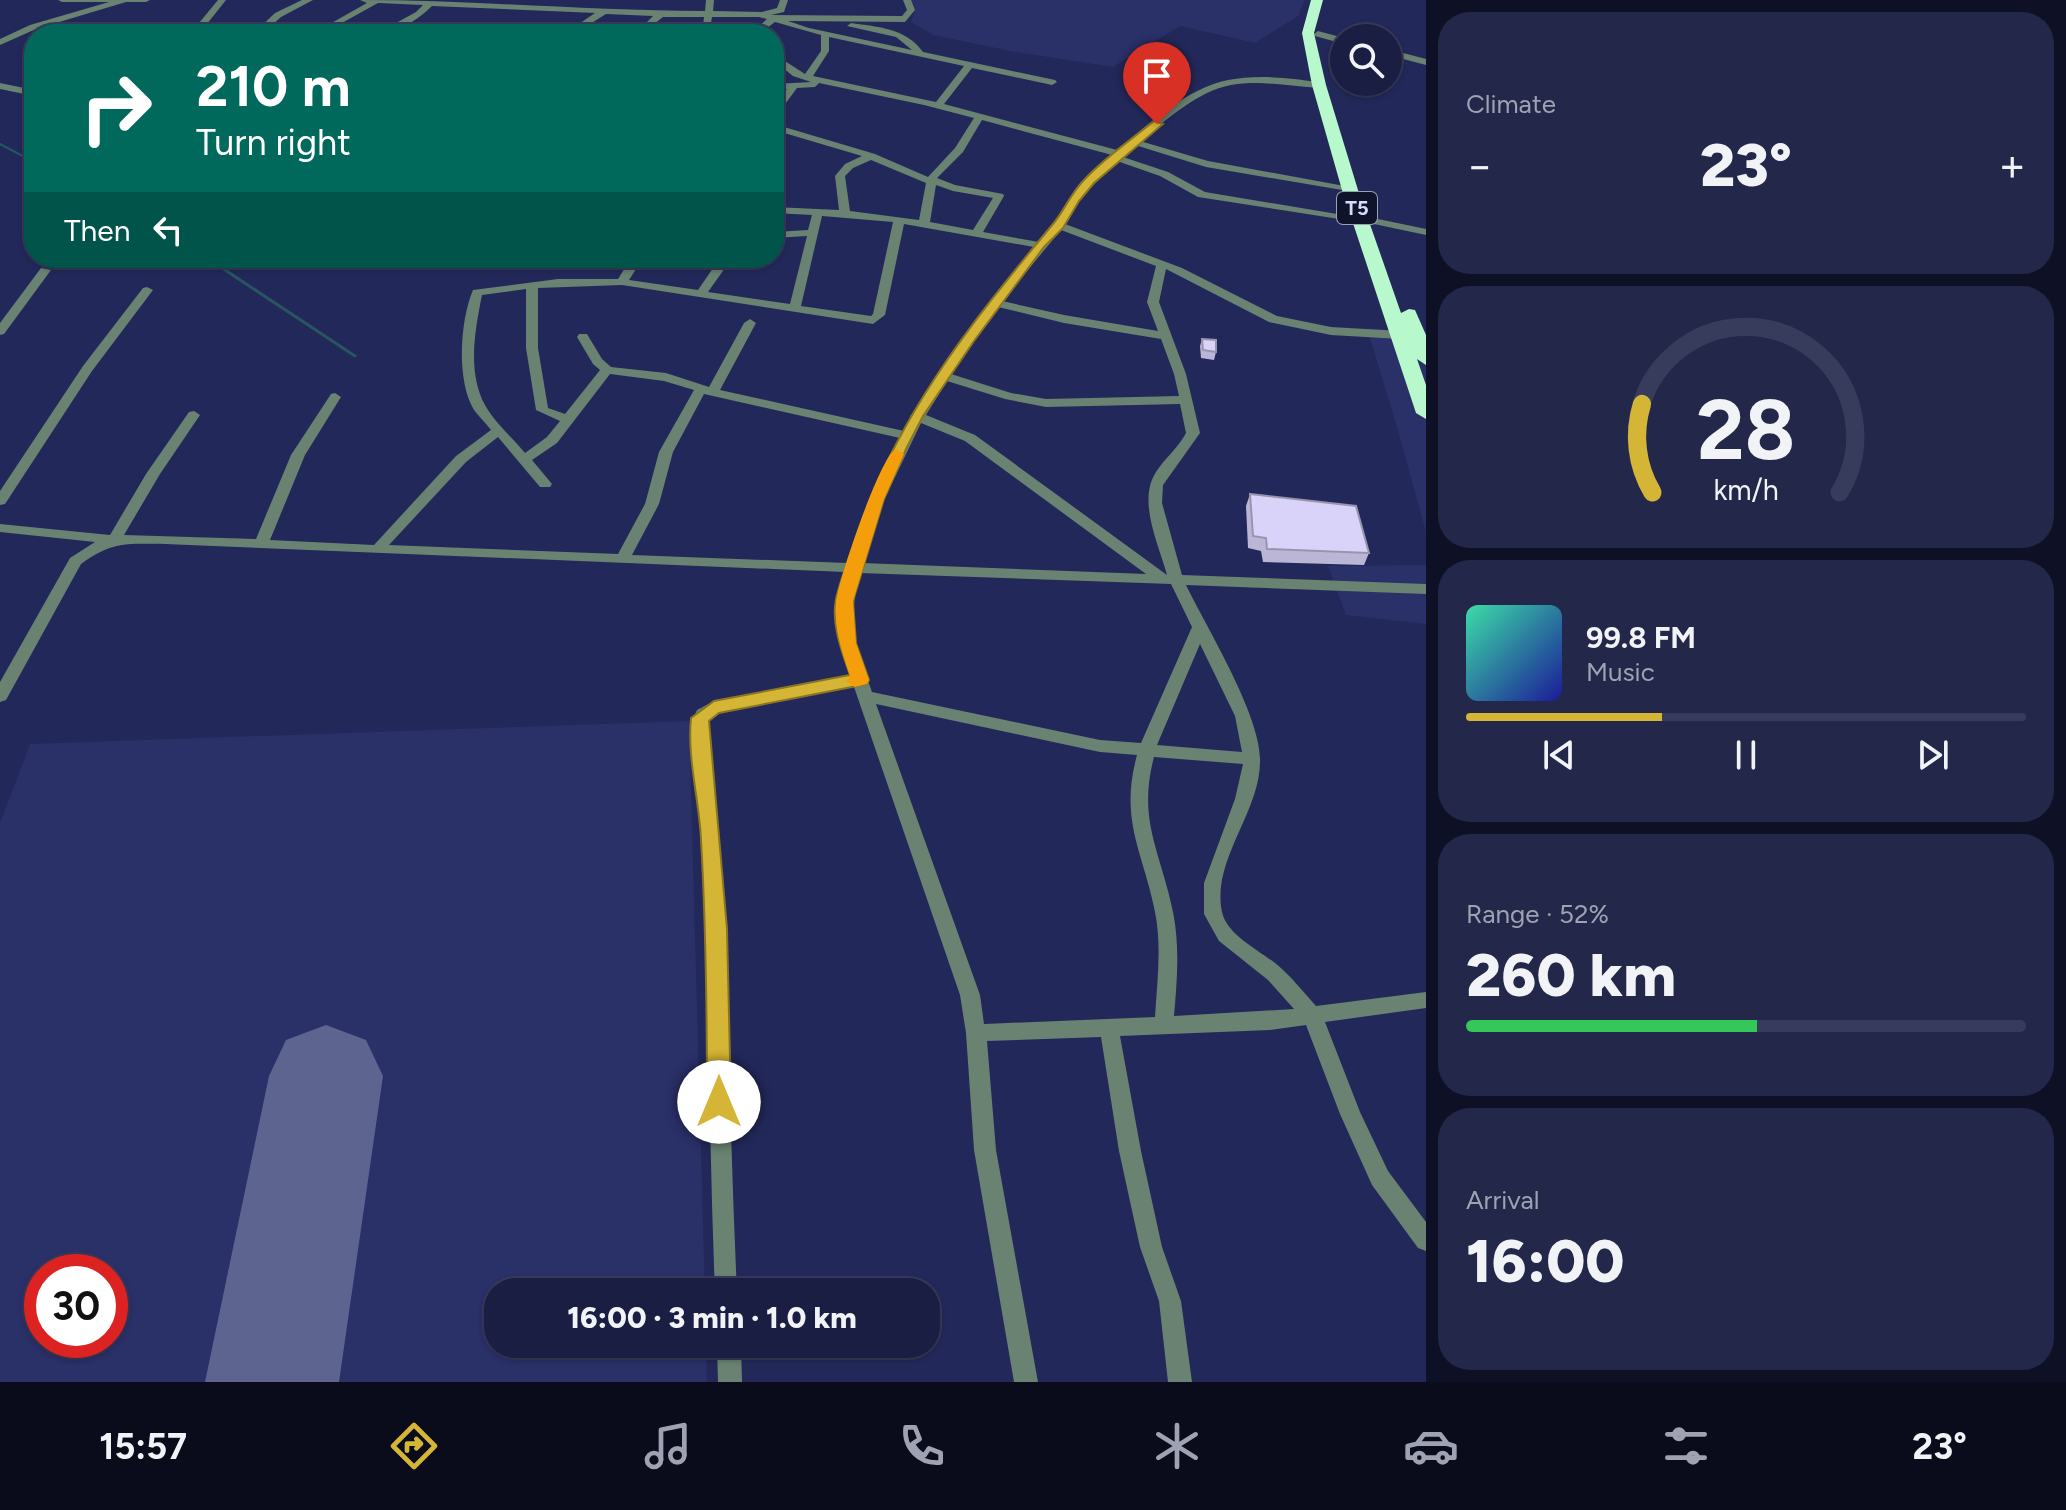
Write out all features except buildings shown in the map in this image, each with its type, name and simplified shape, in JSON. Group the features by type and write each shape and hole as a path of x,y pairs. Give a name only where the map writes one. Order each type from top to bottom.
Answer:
{"highway":[{"name":"T5","path":"1317,0 1308,33 1319,85 1350,190 1371,216 1426,359"},
{"path":"1318,34 1329,0"},
{"name":"T5","path":"1318,34 1364,178"},
{"name":"T5","path":"1371,216 1400,335 1426,413"}],"street":[{"path":"62,0 146,0"},
{"path":"202,24 222,0"},
{"path":"268,24 278,15 309,0"},
{"path":"364,0 592,5 605,11 709,16 781,10 784,0"},
{"path":"650,0 650,13"},
{"path":"708,24 710,0"},
{"path":"766,24 774,18 905,19 911,10 907,0"},
{"path":"43,24 123,1"},
{"path":"334,24 376,1"},
{"path":"400,24 437,2"},
{"path":"584,24 605,11"},
{"path":"650,24 661,14"},
{"path":"760,14 829,34 1052,82"},
{"path":"807,78 825,51 829,34 840,17"},
{"path":"840,17 904,36 914,43 920,54"},
{"path":"0,42 24,31"},
{"path":"1318,34 1330,37"},
{"path":"1402,56 1426,62"},
{"path":"784,65 796,74 824,83 938,105 1119,156 1178,180 1202,195 1371,216 1426,232"},
{"path":"938,105 969,66"},
{"path":"1026,1382 985,1150 970,995 847,643 844,601 876,499 916,416 995,303 1039,245 1059,225 1089,181 1176,109 1218,85 1245,81 1319,85"},
{"path":"784,86 824,83"},
{"path":"0,86 24,91"},
{"path":"784,100 794,86"},
{"path":"924,224 932,180 959,150 979,117"},
{"path":"784,130 871,156 918,178 999,196 976,234"},
{"path":"1134,142 1206,164 1350,190"},
{"path":"845,213 840,176 849,166 871,156"},
{"path":"784,210 845,213 899,220 1039,245"},
{"path":"795,307 818,212"},
{"path":"545,484 479,407 469,376 469,331 477,292 578,281 622,282 877,319 899,220"},
{"path":"1059,225 1162,264 1273,319 1331,331 1400,335"},
{"path":"784,234 813,234"},
{"path":"1162,264 1153,302 1192,422 1191,438 1162,473 1155,494 1170,580 1199,628 1243,716 1252,759 1244,799 1215,874 1213,914 1226,936 1264,964 1313,1017 1350,1114 1380,1178 1426,1240"},
{"path":"622,282 631,268"},
{"path":"702,292 719,268"},
{"path":"0,331 45,270"},
{"path":"532,285 530,328 542,410 568,420"},
{"path":"0,501 87,369 147,290"},
{"path":"995,303 1064,319 1165,336"},
{"path":"623,559 652,504 666,452 750,323"},
{"path":"583,337 597,361 607,370 666,377 706,390 906,435"},
{"path":"525,459 552,440 607,370"},
{"path":"943,376 1009,396 1046,403 1186,400"},
{"path":"261,543 298,455 335,397"},
{"path":"0,696 75,561 94,548 114,540 161,462 194,415"},
{"path":"916,416 970,438 1170,580"},
{"path":"378,549 461,459 499,430"},
{"path":"0,528 114,540 261,543 1426,589"},
{"path":"1164,1027 1169,940 1159,890 1138,821 1138,789 1147,750 1199,628"},
{"path":"725,1278 719,1132 716,929 710,823 699,723 703,714 714,707 863,688 1070,740 1252,759"},
{"path":"976,1033 1164,1027 1313,1017 1426,1000"},
{"path":"1109,1027 1130,1151 1151,1247 1170,1301 1180,1382"},
{"path":"729,1358 730,1382"}],"shaded area":[{"path":"910,0 1305,0 1298,16 1255,43 1180,26 1113,67 933,35 911,22 915,11"},
{"path":"1367,328 1426,332 1426,532 1397,427"},
{"path":"1426,565 1426,624 1346,615 1328,566"},
{"path":"689,721 705,1278 484,1278 484,1358 706,1358 707,1382 0,1382 0,823 30,744"}],"waterway":[{"path":"0,144 24,157"},
{"path":"222,268 355,356"}],"runway":[{"path":"272,1382 326,1076"}],"slow traffic":[{"path":"855,681 860,680 847,643 844,601 876,499 896,454"}],"route":[{"path":"719,1102 716,929 700,718 714,707 860,680 847,643 844,601 876,499 899,447 916,416 969,339 1039,245 1059,225 1074,199 1089,181 1157,124"}]}
